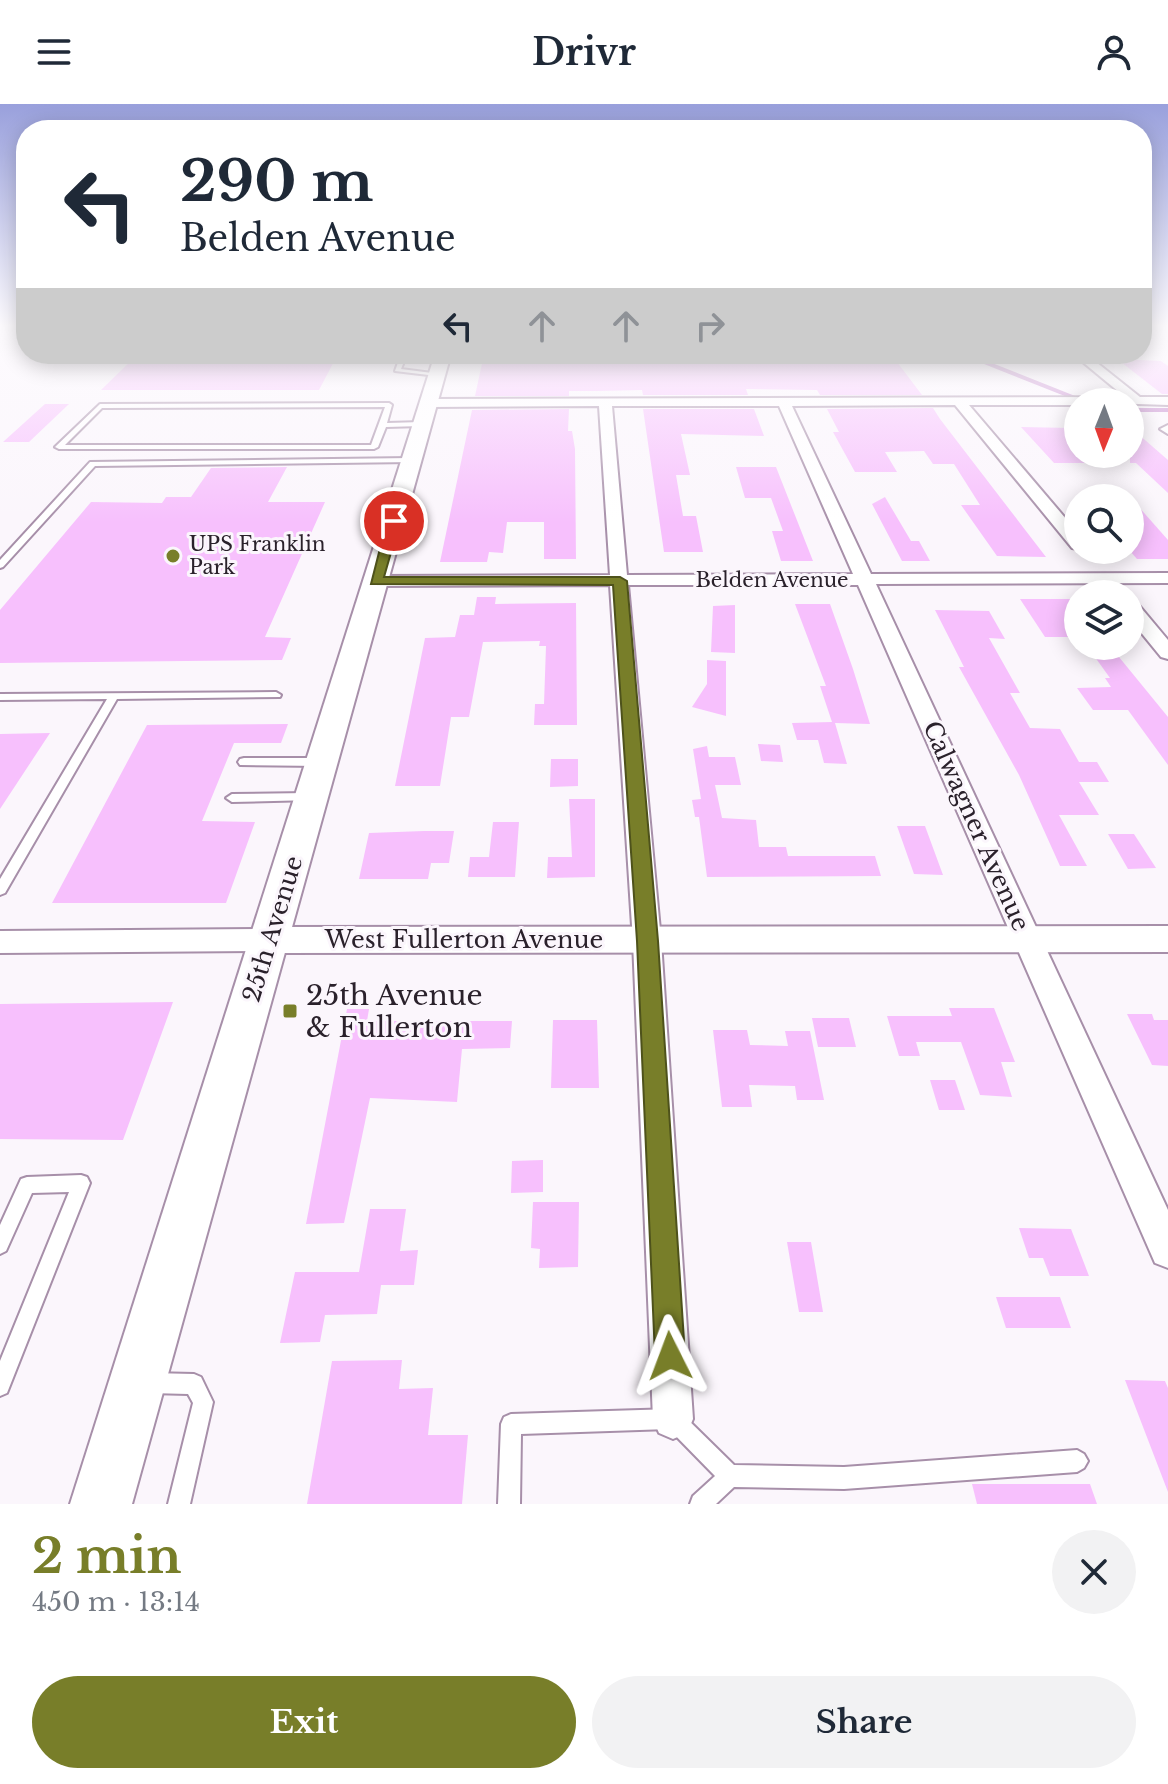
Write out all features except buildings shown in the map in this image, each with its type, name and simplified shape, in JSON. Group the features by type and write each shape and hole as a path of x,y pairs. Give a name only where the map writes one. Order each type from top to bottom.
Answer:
{"main road":[{"name":"25th Avenue","path":"101,1504 432,392"}],"street":[{"path":"425,414 605,402 1064,401"},
{"path":"1144,401 1168,401"},
{"path":"605,402 647,941 673,1419"},
{"name":"Calwagner Avenue","path":"784,402 1168,1250"},
{"path":"959,402 1064,527"},
{"path":"1094,564 1106,578"},
{"name":"Belden Avenue","path":"376,581 1168,578"},
{"path":"1144,624 1168,653"},
{"name":"West Fullerton Avenue","path":"0,942 1168,939"}],"lane":[{"path":"389,405 383,425 374,447 59,447 100,406 389,405"},
{"path":"383,425 425,414"},
{"path":"0,565 93,464 411,460"},
{"path":"0,697 276,695"},
{"path":"0,890 114,696"},
{"path":"244,762 323,762"},
{"path":"232,798 312,797"},
{"path":"0,1245 27,1185 81,1183 0,1386"},
{"path":"136,1383 194,1384 203,1402 179,1504"},
{"path":"509,1504 511,1424 673,1419 730,1476 844,1478 1077,1461"},
{"path":"701,1504 730,1476"}],"waterway":[{"path":"1144,410 1168,410"}],"place":[{"name":"UPS Franklin Park","path":"173,556"},
{"name":"25th Avenue & Fullerton","path":"290,1011"}],"route":[{"path":"394,521 376,581 620,581 647,941 670,1356"}]}
